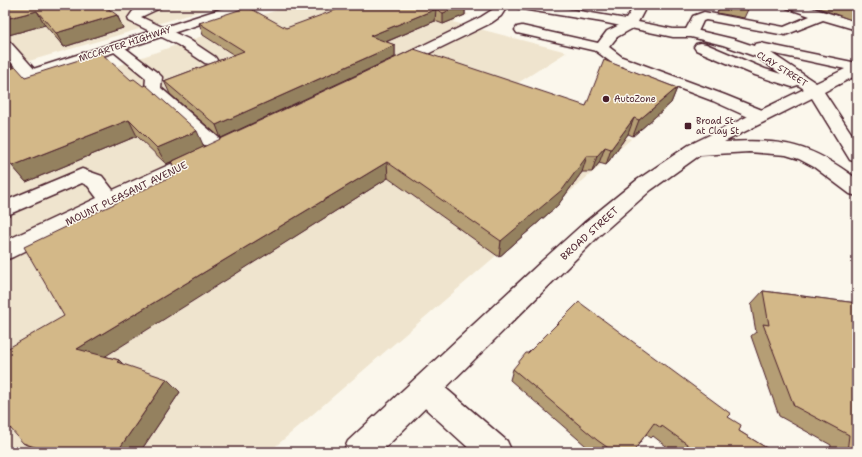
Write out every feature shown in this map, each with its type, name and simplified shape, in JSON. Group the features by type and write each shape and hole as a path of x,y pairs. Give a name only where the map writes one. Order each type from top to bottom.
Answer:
{"main road":[{"path":"156,5 137,14 134,18 183,42 210,60"},
{"name":"MCCARTER HIGHWAY","path":"5,83 245,5"},
{"path":"384,69 486,20 497,13 502,5"},
{"name":"CLAY STREET","path":"522,5 673,33 691,33 706,36 762,54 814,89"},
{"path":"601,48 612,34 630,24 641,5"},
{"path":"791,5 817,18 857,33"},
{"path":"710,13 706,36 857,68"},
{"path":"691,33 698,19 710,13 785,31 817,18 857,26"},
{"path":"522,30 601,48 617,60 719,98 761,116"},
{"name":"CLAY STREET","path":"673,33 760,72 814,89"},
{"path":"5,44 31,74"},
{"name":"MOUNT PLEASANT AVENUE","path":"5,251 226,145 153,89 154,77 115,47"},
{"name":"BROAD STREET","path":"360,452 592,229 644,185 696,149 857,68"},
{"path":"814,89 857,156"},
{"path":"696,149 777,148 793,151 821,163 857,189"},
{"path":"5,209 82,175 95,181 110,200"},
{"path":"425,389 496,452"}],"shaded area":[{"path":"5,5 222,5 5,68"},
{"path":"291,5 376,5 469,14 453,22 567,52 513,86 631,139 269,452 10,452 5,439 5,105"}],"building":[{"path":"5,5 103,5 117,15 56,33 37,11 5,19"},
{"path":"349,5 463,5 443,13 436,9 370,36 395,45 216,125 164,81 244,51 199,23 248,7 286,28"},
{"path":"728,5 750,5 749,9"},
{"path":"841,5 857,5 857,10"},
{"path":"414,49 586,106 604,60 677,88 639,120 634,118 611,149 605,147 597,156 587,156 563,189 501,241 387,162 77,349 119,360 117,362 167,379 117,452 49,452 23,443 5,422 5,350 64,316 24,247 181,172 171,162"},
{"path":"101,53 131,80 134,79 143,86 146,85 197,131 157,148 129,120 12,166 5,155 5,71 16,67 25,77"},
{"path":"763,291 857,303 857,452 847,452 849,435 794,406 763,324 769,325"},
{"path":"579,302 731,414 728,417 741,425 739,431 773,452 698,452 662,426 661,428 654,423 633,452 614,452 597,440 513,369 526,353 528,353"}],"place":[{"name":"AutoZone","path":"606,99"},
{"name":"Broad St at Clay St","path":"688,126"}]}
